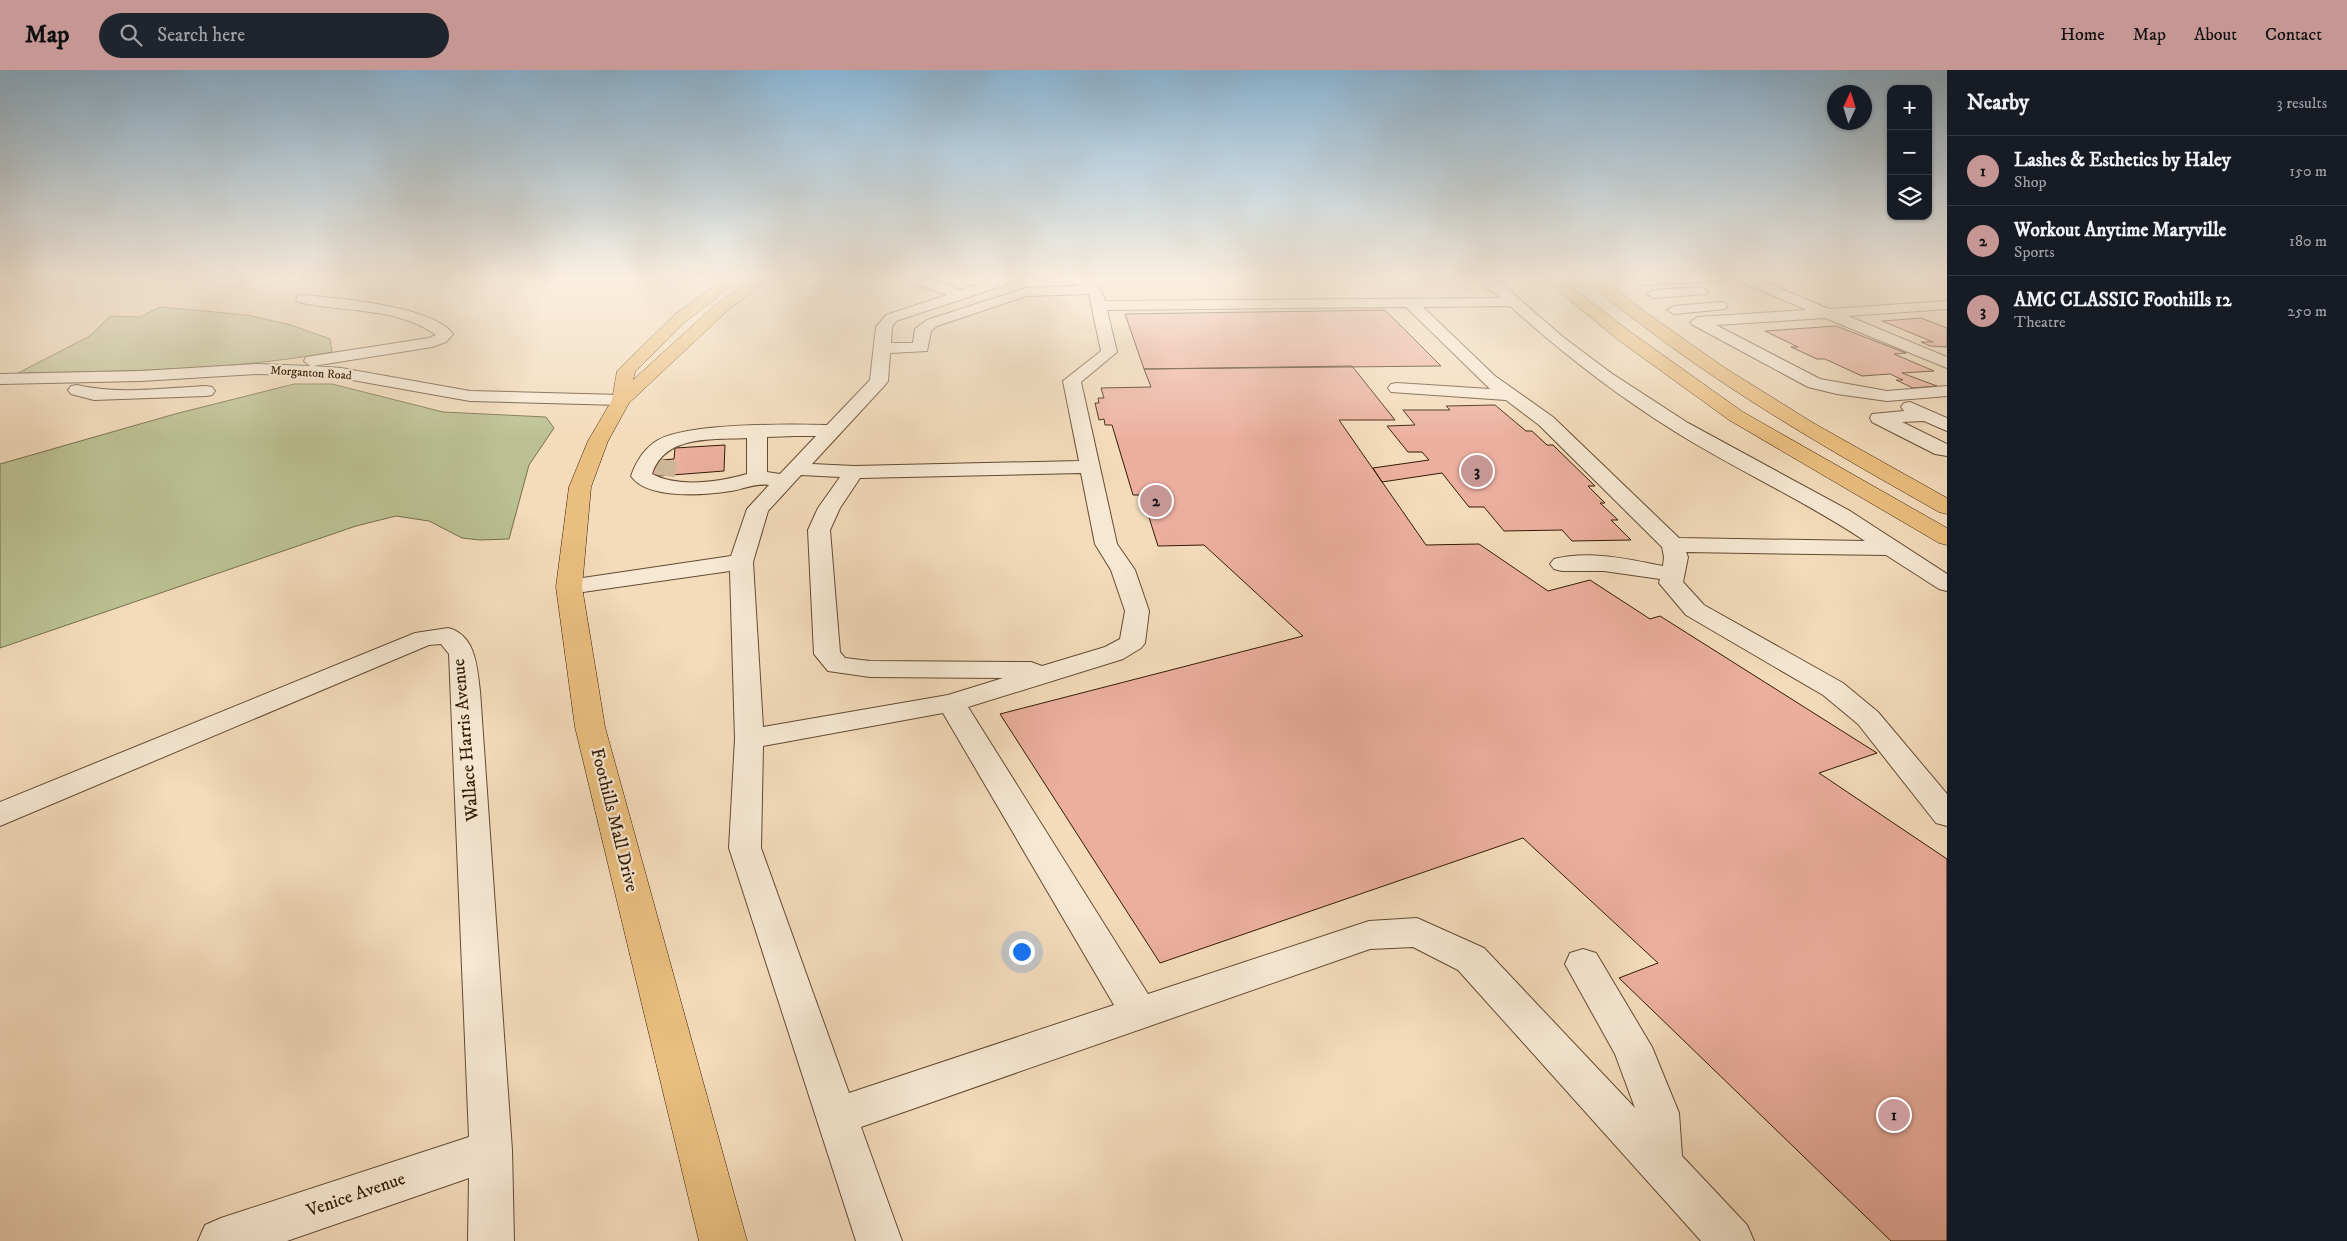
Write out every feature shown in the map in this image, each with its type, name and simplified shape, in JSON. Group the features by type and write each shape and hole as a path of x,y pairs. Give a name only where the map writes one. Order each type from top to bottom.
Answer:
{"main road":[{"name":"Foothills Mall Drive","path":"667,331 626,371 621,400 598,441 580,487 569,587 590,727 723,1241"},
{"name":"Foothills Mall Drive","path":"621,400 655,371 697,331"},
{"path":"1619,331 1736,416 1947,538"},
{"path":"1658,331 1775,408 1849,453 1947,507"}],"street":[{"path":"82,378 76,384 75,389 94,395 146,394 224,388 260,380 279,369 322,359 432,342 440,339 445,334 441,331"},
{"path":"879,1241 745,848 745,806 749,739 741,562 758,508 779,476 831,431 878,382 884,331"},
{"path":"882,348 921,348 923,331"},
{"path":"749,739 951,703 1114,653 1132,643 1137,611 1122,570 1106,544 1072,382 1109,352 1104,331"},
{"path":"1438,331 1489,380 1546,421 1673,545 1676,557 1671,583 1695,610 1833,689 1868,718 1947,816"},
{"path":"1547,331 1598,372 1673,422 1842,516 1947,584"},
{"path":"1714,331 1814,383 1836,389 1887,396 1942,394"},
{"path":"1870,331 1947,364"},
{"name":"Morganton Road","path":"0,379 82,378 279,369 341,373 470,396 621,400"},
{"path":"1396,388 1431,388 1477,395 1508,394"},
{"path":"1887,396 1947,425"},
{"path":"1926,415 1880,418 1942,450 1947,450"},
{"path":"831,431 757,432 686,436 664,444 659,468 674,488 694,488 732,485 779,476 854,472 1091,467"},
{"path":"757,432 779,476"},
{"path":"854,472 828,508 819,530 827,654 837,665 870,669 1057,670"},
{"path":"1673,545 1891,548"},
{"path":"1562,564 1587,561 1618,564 1673,575"},
{"path":"569,587 741,562"},
{"name":"Wallace Harris Avenue","path":"0,815 424,638 448,636 462,653 466,690 491,1150 491,1241"},
{"path":"951,703 1139,1014"},
{"path":"837,1116 1369,935 1417,932 1471,959 1731,1241"},
{"path":"1583,964 1632,1047 1658,1113 1661,1166"},
{"name":"Venice Avenue","path":"221,1241 491,1150"}],"green space":[{"path":"95,331 307,331 330,339 332,352 254,363 175,369 18,373 90,336"},
{"path":"294,384 332,384 443,412 546,417 554,428 529,465 509,539 480,540 462,538 429,521 396,516 356,526 0,648 0,464 175,414"}],"building":[{"path":"1131,331 1406,331 1441,366 1144,369"},
{"path":"1765,331 1848,331 1906,353 1894,354 1934,371 1902,373 1937,386 1913,388 1896,380 1903,380 1890,374 1862,376 1825,359 1817,359 1791,347 1798,347"},
{"path":"1905,331 1947,331 1947,347 1930,346 1921,342 1933,342"},
{"path":"1352,366 1395,420 1339,420 1426,545 1479,544 1548,591 1590,580 1650,619 1660,616 1877,753 1819,773 1947,859 1947,1241 1891,1241 1619,978 1658,963 1523,838 1160,963 1000,714 1303,636 1204,545 1158,546 1142,495 1133,495 1112,425 1105,425 1104,419 1099,420 1095,403 1099,403 1098,398 1104,398 1101,388 1151,387 1144,369"},
{"path":"1495,405 1526,431 1532,431 1547,445 1553,445 1595,486 1588,486 1605,503 1600,503 1618,520 1611,520 1631,540 1572,541 1562,530 1504,531 1484,507 1469,507 1442,473 1382,482 1373,468 1429,460 1422,452 1408,452 1387,426 1415,425 1403,410 1450,410 1446,406"},
{"path":"725,445 724,471 646,477 649,461 674,459 675,448"}],"tunnel":[{"path":"665,476 667,460"}],"place":[{"name":"AMC CLASSIC Foothills 12","path":"1477,471"},
{"name":"Workout Anytime Maryville","path":"1156,501"},
{"name":"Lashes & Esthetics by Haley","path":"1894,1115"}]}
